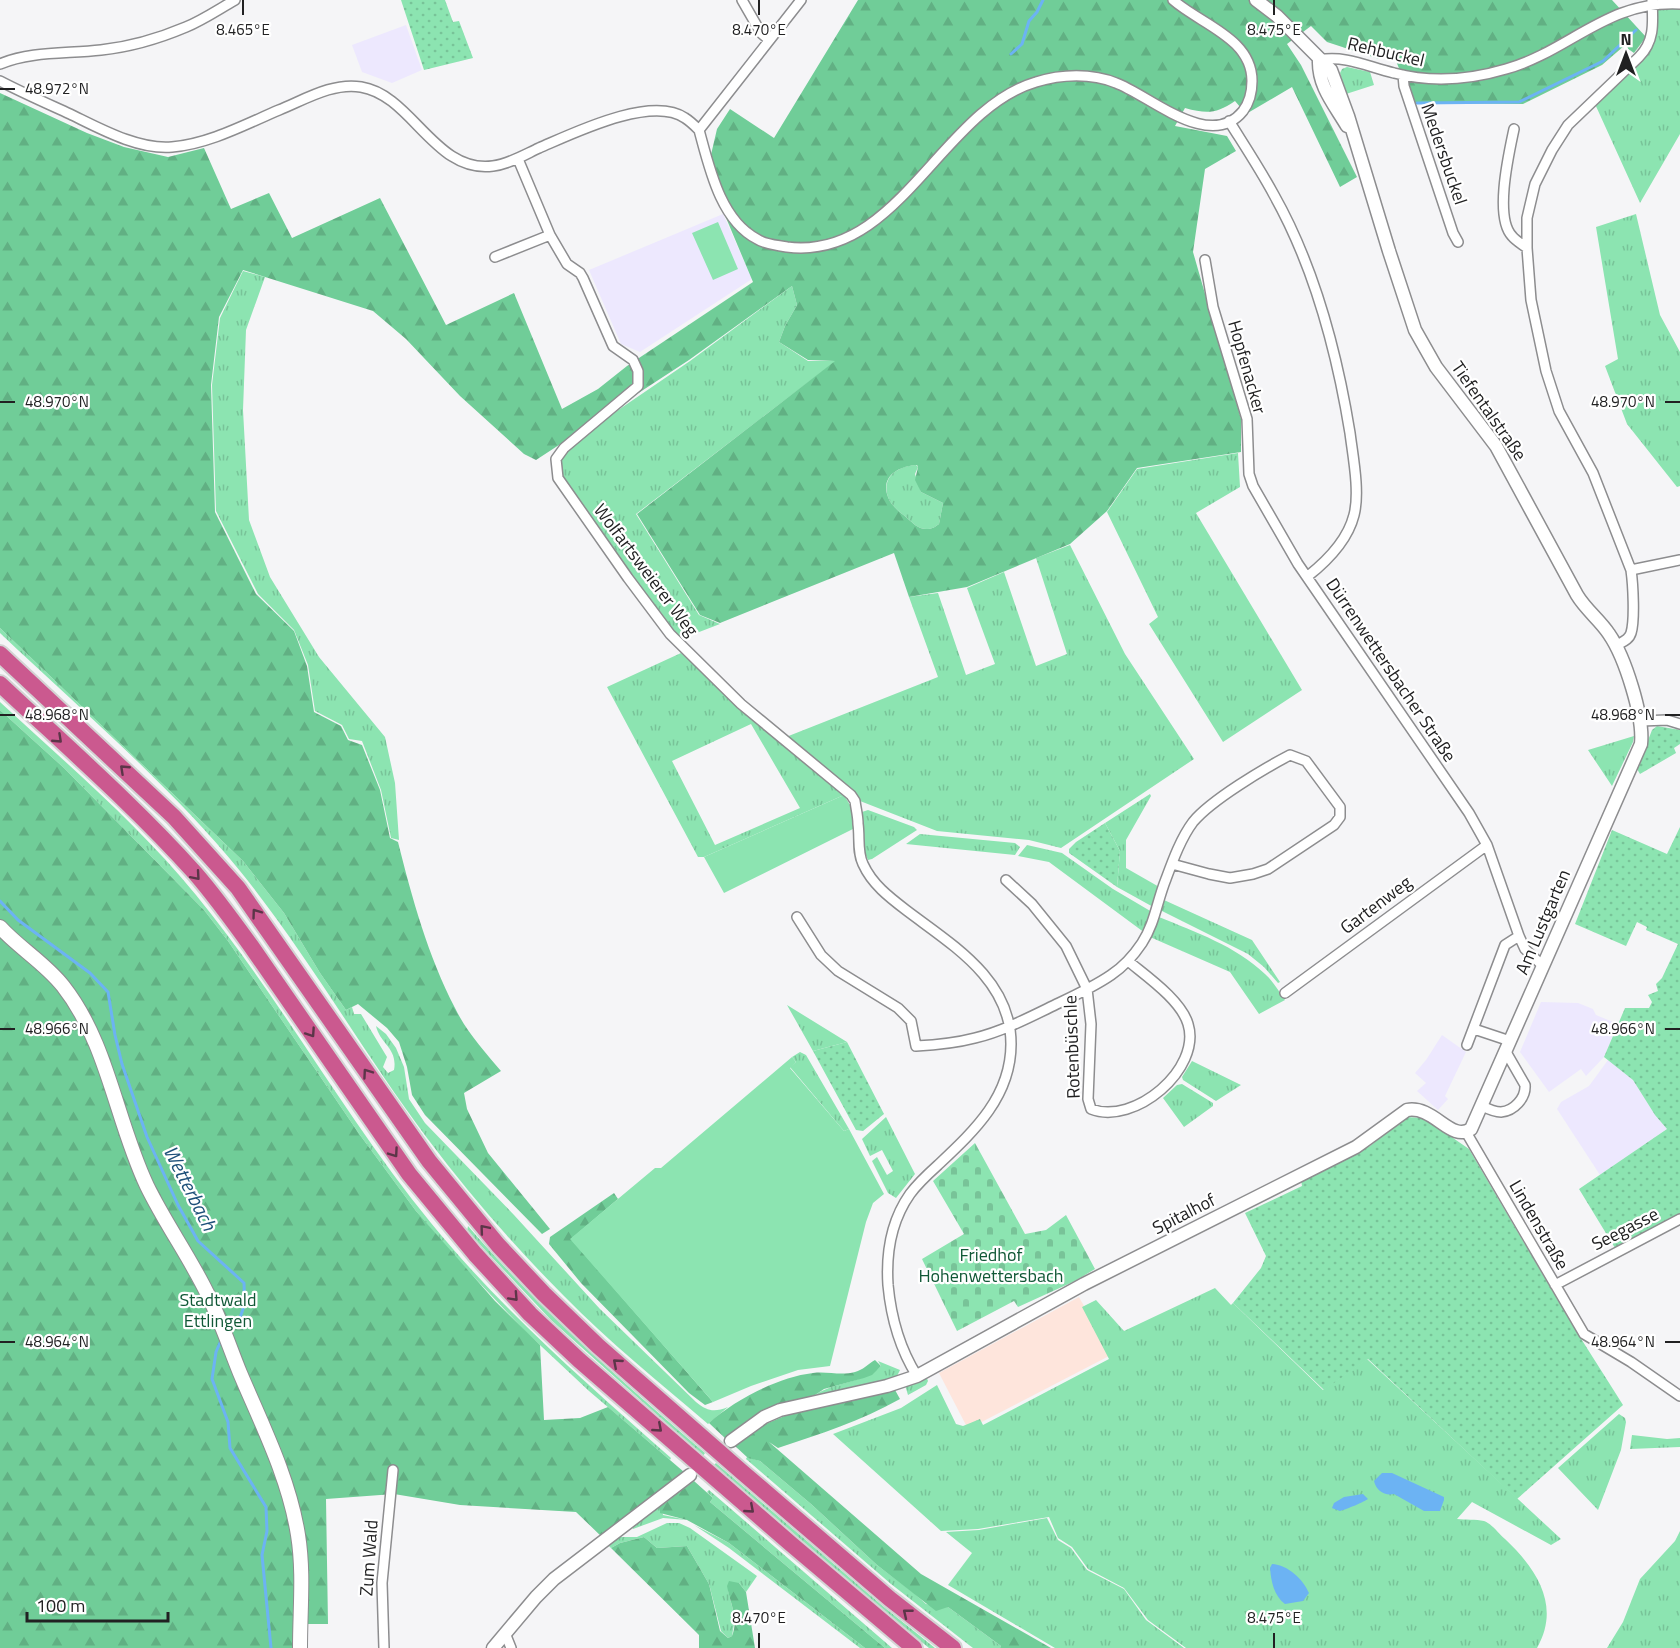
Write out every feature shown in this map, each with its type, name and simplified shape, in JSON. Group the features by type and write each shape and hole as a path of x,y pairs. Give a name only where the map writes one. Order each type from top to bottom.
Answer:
{"highway":[{"path":"0,654 174,817 238,888 429,1161 498,1245 544,1294 598,1346 733,1464 890,1599 953,1648"},
{"path":"0,684 122,799 194,873 251,946 409,1174 475,1254 530,1314 579,1360 791,1545 914,1648"}],"main road":[{"path":"0,927 62,986 82,1017 96,1047 146,1183 208,1294 287,1490 295,1521 301,1562 300,1648"}],"street":[{"path":"0,64 12,59 103,50 138,42 186,27 235,0"},
{"path":"742,0 761,33 769,40"},
{"path":"699,130 801,0"},
{"path":"0,81 124,139 170,147 218,135 323,92 348,86 363,87 382,95 453,158 478,167 494,166 518,159 605,121 645,110 664,111 685,117 699,130 716,186 728,211 741,226 758,240 770,245 796,248 824,245 844,238 875,220 925,173 970,124 996,103 1034,82 1058,77 1098,78 1114,82 1138,93 1184,120 1207,125 1229,121 1242,112 1249,100 1252,87 1249,65 1238,47 1227,37 1173,0"},
{"path":"1256,0 1298,36 1319,60"},
{"path":"1617,645 1631,634 1634,585 1631,570 1593,473 1559,411 1546,371 1531,300 1527,218 1535,184 1568,126 1649,45 1653,28 1652,1"},
{"name":"Rehbuckel","path":"1319,60 1344,58 1403,75 1449,80 1490,74 1510,68 1550,50 1615,8 1652,1 1680,4"},
{"name":"Tiefentalstraße","path":"1319,60 1320,80 1354,138 1403,294 1423,346 1436,368 1496,446 1584,606 1617,645 1641,721"},
{"name":"Medersbuckel","path":"1403,75 1408,98 1458,242"},
{"name":"Dürrenwettersbacher Straße","path":"1229,121 1276,197 1296,241 1328,325 1342,385 1354,468 1354,514 1345,537 1308,576 1469,813 1486,845 1519,936 1526,949 1543,966"},
{"path":"1514,129 1505,172 1505,217 1510,235 1527,248"},
{"path":"495,257 550,235 518,159"},
{"name":"Wolfartsweierer Weg","path":"550,235 567,264 580,273 613,346 633,360 638,371 638,386 564,448 556,459 558,478 633,586 670,634 741,704 849,792 855,801 863,865 880,890 980,969 997,992 1009,1026"},
{"name":"Hopfenacker","path":"1204,260 1213,307 1247,419 1247,452 1251,480 1298,564 1308,576"},
{"path":"1631,570 1680,560"},
{"path":"1641,721 1667,720 1680,723"},
{"name":"Am Lustgarten","path":"1466,1132 1474,1125 1641,744 1641,721"},
{"path":"797,917 821,955 838,971 898,1008 911,1021 916,1046 952,1043 1009,1026 1087,989 1111,975 1128,961 1142,943 1151,926 1172,864 1182,840 1194,822 1206,809 1290,755 1306,761 1340,807 1340,817 1334,825 1268,869 1230,878 1172,864"},
{"name":"Gartenweg","path":"1285,993 1486,845"},
{"name":"Rotenbüschle","path":"1006,880 1032,904 1066,946 1087,989 1091,1024 1088,1099 1091,1108 1101,1113 1123,1111 1160,1091 1174,1076 1187,1053 1190,1036 1186,1018 1178,1006 1128,961"},
{"path":"1467,1045 1505,945 1519,936"},
{"path":"916,1376 901,1344 891,1311 888,1267 891,1234 902,1208 917,1185 974,1130 995,1103 1010,1058 1009,1026"},
{"path":"1474,1029 1508,1047 1525,1085 1522,1100 1510,1109 1502,1112 1482,1106"},
{"name":"Spitalhof","path":"731,1441 764,1417 780,1410 887,1386 916,1376 1084,1284 1356,1147 1407,1110 1417,1109 1427,1112 1453,1131 1466,1132"},
{"name":"Lindenstraße","path":"1466,1132 1584,1334 1631,1362 1680,1396"},
{"name":"Seegasse","path":"1555,1285 1680,1219"},
{"name":"Zum Wald","path":"384,1648 381,1583 393,1470"},
{"path":"494,1648 554,1579 690,1475"},
{"path":"506,1633 511,1648"}],"shaded area":[{"path":"406,25 422,70 392,83 362,72 352,45"},
{"path":"723,214 752,279 640,352 621,344 589,270"},
{"path":"1541,1002 1578,1003 1593,1009 1596,1015 1618,1024 1604,1057 1586,1076 1581,1069 1549,1092 1520,1052"},
{"path":"1442,1035 1466,1052 1445,1096 1448,1099 1438,1110 1417,1091 1426,1083 1415,1073"},
{"path":"1608,1060 1633,1080 1655,1115 1667,1129 1600,1175 1557,1109 1561,1102 1589,1086"},
{"path":"1079,1297 1111,1355 968,1429 939,1373"}],"green space":[{"path":"401,0 445,0 453,22 459,21 473,58 424,70"},
{"path":"858,0 1612,0 1646,37 1634,53 1624,46 1602,65 1523,104 1413,103 1394,56 1383,56 1379,59 1327,42 1311,26 1287,44 1301,65 1357,177 1340,187 1292,87 1246,114 1235,101 1211,112 1185,108 1175,126 1227,136 1236,151 1205,169 1193,252 1241,419 1241,452 1137,468 1107,511 1070,544 967,587 909,597 894,553 720,623 700,615 637,514 835,361 808,360 779,342 797,305 792,286 689,360 536,460 524,454 460,396 406,339 373,311 243,270 219,317 211,385 215,512 256,594 294,631 307,666 314,712 341,726 348,740 362,745 380,790 390,838 398,842 415,905 445,988 465,1025 501,1071 464,1093 467,1109 488,1153 550,1229 542,1234 425,1115 412,1095 407,1067 399,1042 387,1028 358,1004 346,1010 320,973 284,913 243,861 0,628 0,93 87,133 124,147 168,157 204,148 231,209 269,193 292,238 380,198 446,325 514,293 562,409 598,389 627,366 753,282 724,213 710,159 717,129 730,109 774,138","holes":["917,465 915,480 921,492 943,503 939,524 930,529 918,527 893,506 886,490 893,473 904,467"]},
{"path":"1659,7 1680,8 1680,134 1640,203 1595,104 1636,67 1649,51 1653,44"},
{"path":"1347,67 1370,72 1374,85 1346,94 1340,73"},
{"path":"1636,214 1660,315 1680,352 1680,486 1677,487 1627,424 1605,366 1618,359 1596,227"},
{"path":"718,222 738,269 713,280 692,233"},
{"path":"243,271 265,277 246,330 243,410 249,520 270,577 319,657 385,737 395,783 399,840 391,838 381,790 362,741 349,739 342,725 315,711 308,665 294,630 258,594 216,511 212,385 220,318"},
{"path":"792,286 797,305 779,342 808,361 836,361 636,514 699,615 720,624 681,639 643,591 565,481 561,461 589,430 690,361"},
{"path":"1238,453 1240,487 1196,513 1302,690 1223,742 1149,624 1158,617 1107,512 1137,469"},
{"path":"916,465 918,467 915,474 921,492 943,503 939,524 930,529 923,529 916,525 896,509 886,490 893,473 903,467"},
{"path":"1070,545 1125,654 1194,759 1061,848 1029,840 937,831 860,801 854,792 786,737 938,677 909,597 938,593 966,675 995,664 967,588 1004,572 1036,666 1067,654 1036,558"},
{"path":"0,628 243,861 284,913 320,973 346,1010 352,1007 354,1014 361,1014 387,1057 383,1067 388,1073 394,1070 395,1063 391,1051 376,1026 386,1034 396,1048 404,1067 409,1099 425,1123 600,1309 696,1402 712,1410 728,1407 708,1424 599,1330 528,1259 476,1200 427,1138 289,936 240,871 184,808 0,633"},
{"path":"681,653 789,750 844,795 704,857 698,857 607,687","holes":["751,724 800,808 715,845 672,761"]},
{"path":"0,702 126,819 196,895 257,976 370,1142 458,1255 516,1316 671,1458 670,1460 589,1391 525,1331 456,1258 416,1211 360,1135 228,941 204,910 64,768 0,710"},
{"name":"Stadtwald Ettlingen","path":"0,710 64,768 204,910 228,941 360,1135 416,1211 495,1301 540,1345 544,1420 580,1418 608,1407 684,1472 603,1538 576,1512 460,1505 394,1494 326,1499 328,1624 295,1624 294,1648 0,1648"},
{"path":"1657,726 1680,730 1680,744 1674,748 1676,753 1640,774 1637,769 1652,730"},
{"path":"1634,736 1633,742 1612,786 1588,750"},
{"path":"1150,794 1151,796 1126,840 1126,868 1161,888 1155,908 1117,887 1120,851 1105,823"},
{"path":"844,795 850,805 855,828 724,893 704,857"},
{"path":"868,810 917,830 868,860 864,851 862,812"},
{"path":"1105,823 1120,851 1117,887 1069,853 1069,849 1076,842"},
{"path":"1680,827 1680,1215 1615,1248 1579,1189 1667,1129 1655,1115 1633,1080 1604,1057 1625,1008 1649,1008 1652,1002 1648,995 1658,991 1656,984 1662,978 1678,944 1646,930 1647,927 1637,922 1626,946 1575,924 1612,830 1667,854"},
{"path":"920,834 1015,843 1020,847 1015,855 906,844"},
{"path":"1027,845 1062,853 1113,889 1152,912 1145,933 1049,862 1018,856"},
{"path":"1164,900 1252,940 1280,982 1278,983 1248,954 1160,910"},
{"path":"1159,917 1241,955 1268,977 1285,1000 1259,1014 1230,972 1150,937"},
{"path":"787,1005 847,1042 813,1051"},
{"path":"847,1042 884,1114 863,1131 856,1130 813,1051"},
{"path":"800,1052 806,1055 849,1129 844,1131 790,1067 796,1062 792,1057"},
{"path":"792,1057 796,1062 790,1068 844,1131 849,1129 884,1194 873,1203 866,1222 830,1366 798,1370 713,1402 570,1239 655,1168 661,1168"},
{"path":"1192,1061 1241,1085 1216,1101 1183,1080 1182,1077"},
{"path":"1182,1084 1213,1103 1213,1106 1184,1127 1163,1098 1177,1085"},
{"path":"886,1117 915,1174 896,1198 888,1193 872,1161 877,1157 887,1175 893,1171 882,1150 870,1156 862,1139"},
{"path":"1406,1117 1424,1118 1469,1149 1573,1326 1623,1405 1517,1499 1368,1359 1324,1390 1233,1303 1261,1268 1266,1256 1245,1213 1302,1186 1301,1180 1370,1146"},
{"name":"Friedhof Hohenwettersbach","path":"975,1143 1025,1234 1046,1230 1066,1215 1095,1269 1075,1281 1018,1307 1014,1301 957,1331 922,1259 964,1234 933,1181"},
{"path":"614,1193 618,1199 571,1239 713,1402 705,1405 689,1393 581,1283 549,1244 550,1237"},
{"path":"468,1226 553,1316 705,1453 703,1456 551,1320 467,1231"},
{"path":"1215,1288 1323,1390 1367,1359 1561,1539 1551,1545 1472,1502 1457,1519 1481,1520 1489,1524 1517,1551 1536,1576 1546,1603 1547,1617 1537,1648 1186,1648 1148,1620 1124,1588 1088,1569 1072,1547 1058,1538 1049,1517 978,1529 941,1531 833,1434 901,1408 937,1385 956,1424 963,1426 980,1419 983,1425 1109,1359 1082,1307 1096,1300 1124,1331"},
{"path":"875,1360 881,1366 872,1375 764,1410 740,1426 726,1439 709,1423 744,1398 786,1379 813,1373 855,1372"},
{"path":"878,1361 900,1370 897,1376 870,1385 815,1395 874,1372 881,1366"},
{"path":"926,1376 928,1381 926,1385 908,1395 905,1385"},
{"path":"895,1390 900,1399 855,1420 778,1448 769,1442 921,1574 1051,1648 1000,1648 1001,1646 948,1607 936,1611 877,1565 760,1461 748,1458 735,1446 754,1429 787,1415"},
{"path":"1619,1414 1625,1418 1626,1422 1621,1450 1598,1510 1558,1468"},
{"path":"1632,1435 1667,1439 1680,1438 1680,1447 1630,1449"},
{"path":"747,1457 760,1461 877,1565 926,1604 948,1607 1001,1646 1000,1648 973,1648 969,1645 891,1584 746,1459"},
{"path":"716,1463 935,1648 929,1648 887,1614 714,1465"},
{"path":"694,1481 661,1507 663,1515 687,1520 663,1518 633,1529 632,1527 673,1493"},
{"path":"694,1481 713,1498 710,1502 885,1648 865,1648 729,1543 687,1520 660,1513 660,1507"},
{"path":"709,1490 892,1648 885,1648 710,1502 713,1498 707,1492"},
{"path":"1047,1518 1058,1540 1071,1548 1087,1570 1124,1589 1146,1620 1184,1648 1055,1648 948,1585 972,1553 946,1532 979,1530"},
{"path":"667,1523 679,1523 690,1528 757,1576 746,1592 739,1583 728,1590 735,1618 732,1636 728,1638 721,1631 709,1584 687,1546 657,1548 644,1537 620,1543 611,1548 608,1545 619,1537 637,1537"},
{"path":"694,1525 729,1543 865,1648 860,1648 729,1548"},
{"path":"1680,1531 1680,1648 1607,1648 1623,1622 1640,1579 1675,1541"},
{"path":"644,1537 657,1548 687,1546 709,1584 720,1631 728,1638 732,1636 735,1623 727,1586 729,1581 739,1583 746,1592 755,1648 699,1648 699,1635 611,1548 620,1543"}],"water":[{"path":"1382,1473 1392,1473 1444,1497 1440,1511 1424,1511 1394,1494 1381,1492 1374,1481"},
{"path":"1363,1494 1368,1499 1359,1504 1340,1511 1332,1508 1334,1503 1344,1497"},
{"path":"1272,1564 1289,1570 1303,1583 1309,1593 1303,1601 1285,1604 1281,1601 1272,1583 1270,1568"}],"waterway":[{"path":"1011,54 1022,44 1029,21 1043,0"},
{"path":"1417,103 1519,102 1603,61 1636,30"},
{"name":"Wetterbach","path":"0,901 18,920 90,973 108,992 122,1064 147,1137 178,1205 198,1241 244,1283 243,1309 238,1321 229,1332"},
{"name":"Wetterbach","path":"222,1338 216,1352 212,1379 228,1422 230,1448 266,1507 267,1531 262,1555 271,1648"}]}
